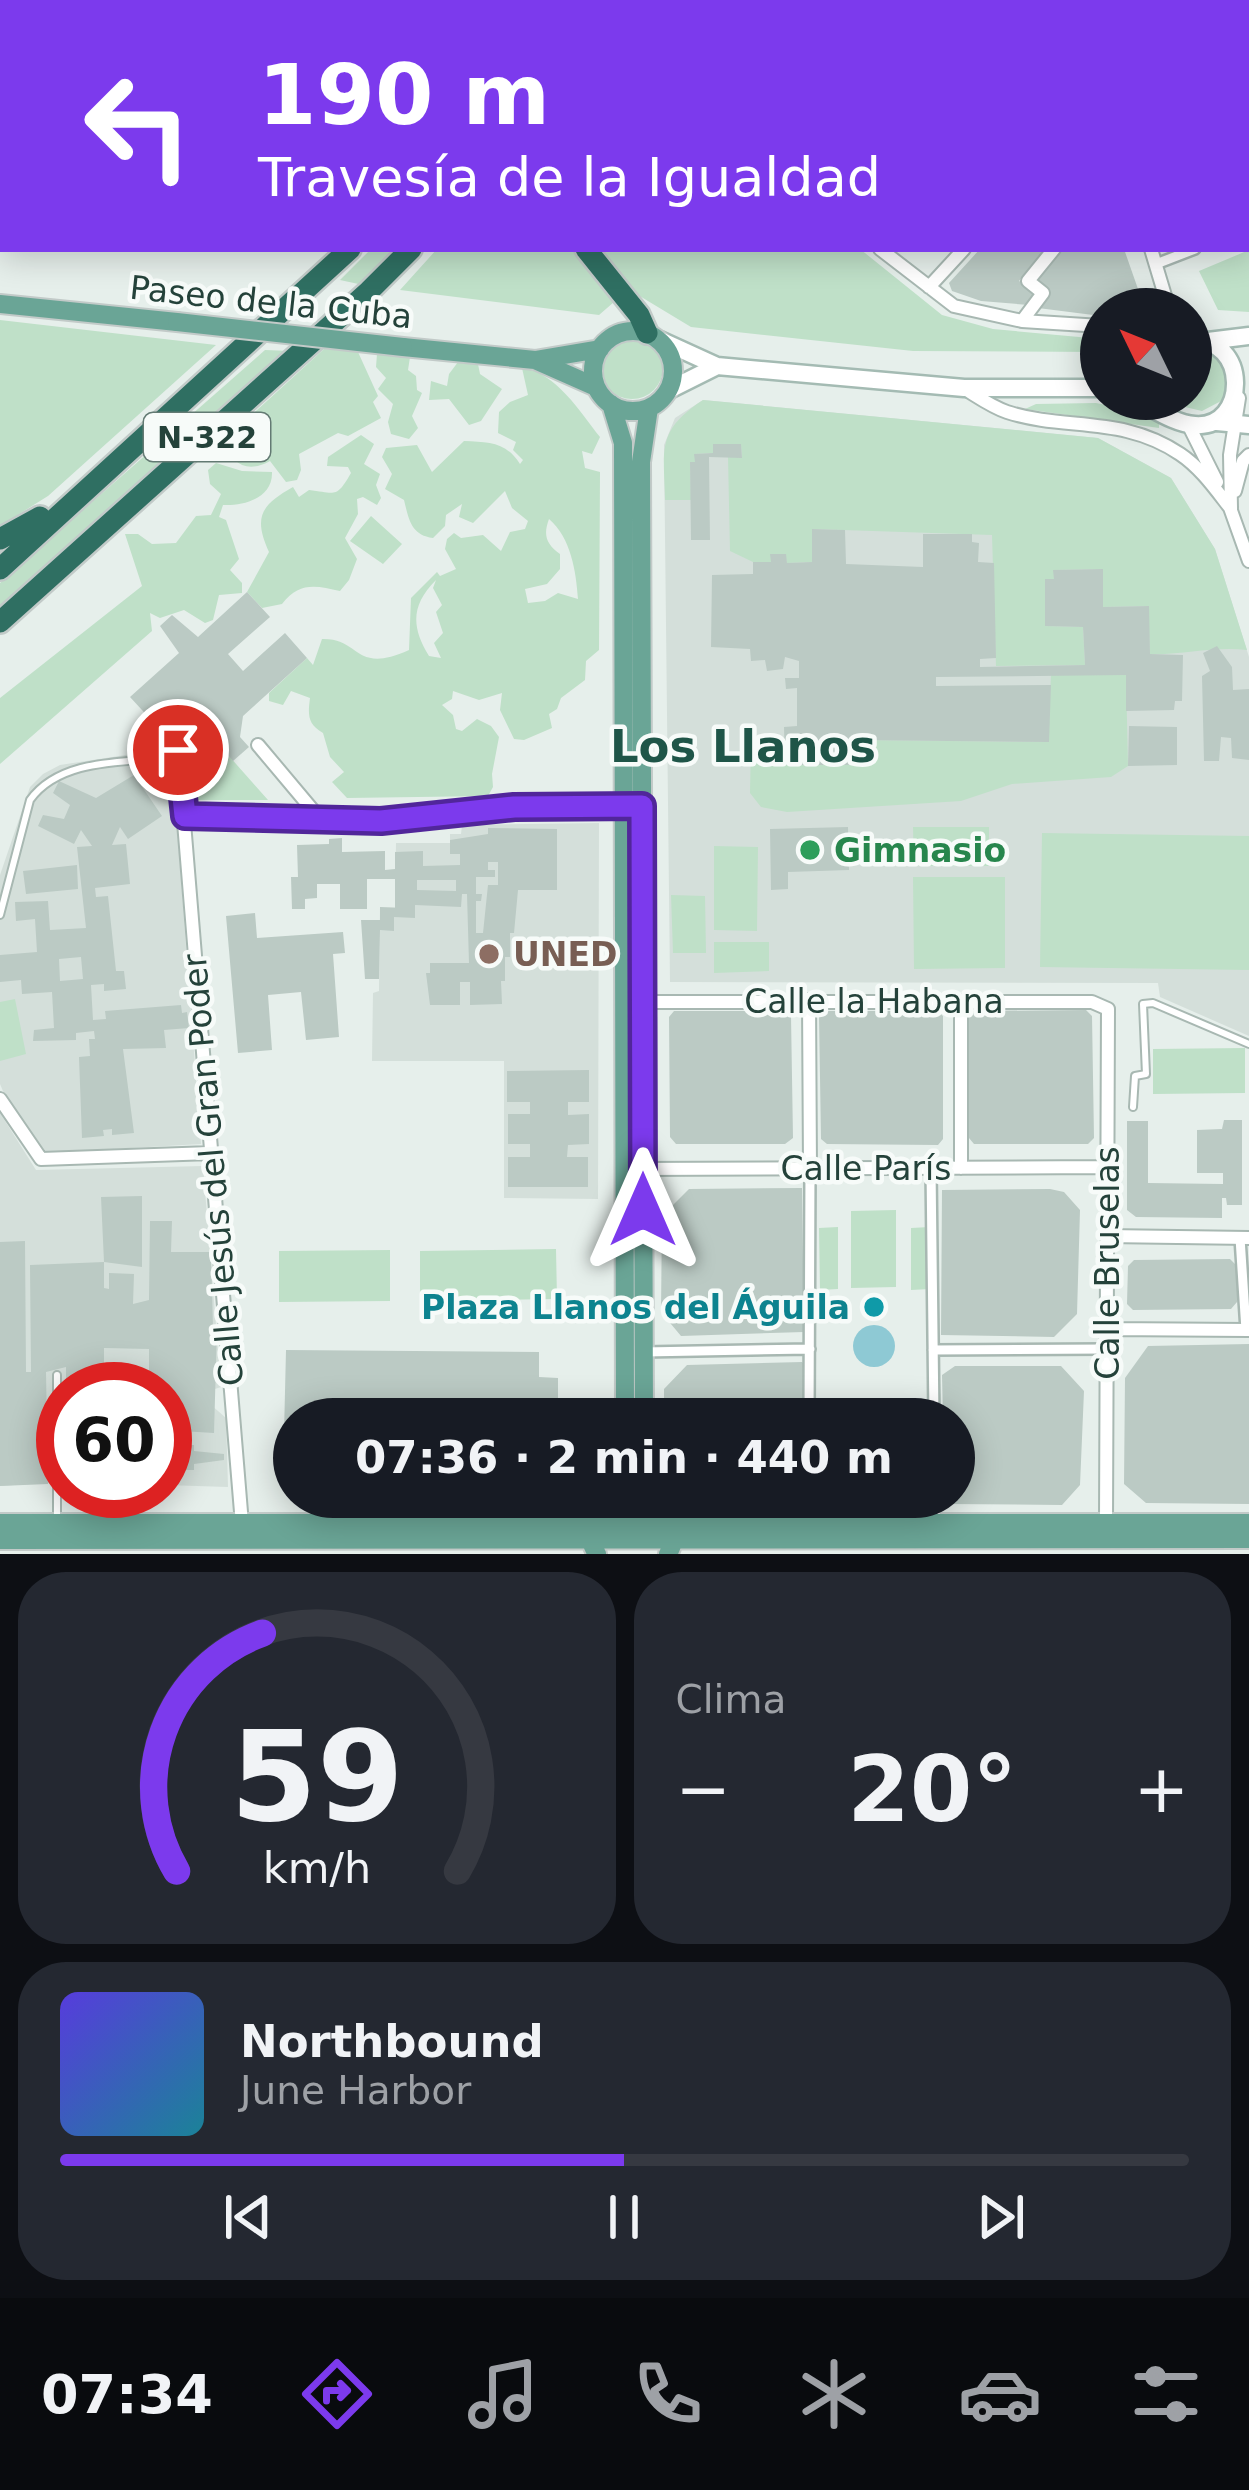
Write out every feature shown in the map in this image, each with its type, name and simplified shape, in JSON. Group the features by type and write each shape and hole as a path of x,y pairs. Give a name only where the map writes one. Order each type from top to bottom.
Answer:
{"highway":[{"name":"N-322","path":"0,568 347,252"},
{"name":"N-322","path":"0,622 408,252"},
{"path":"588,252 654,336"},
{"path":"0,539 73,501"}],"main road":[{"name":"Paseo de la Cuba","path":"0,304 535,361 600,349"},
{"path":"642,1398 634,1169 643,1002 632,807 623,443 611,404 596,387 593,374 600,349 619,333 654,336 717,365 964,388 1080,388"},
{"path":"654,336 674,369 669,390"},
{"path":"1212,340 1249,336"},
{"path":"1179,420 1234,423 1230,413 1240,398 1241,373 1228,351 1212,346"},
{"name":"Paseo de la Cuba","path":"535,361 596,387"},
{"path":"611,404 636,411 649,408 669,390 717,365"},
{"path":"634,1169 625,1126 641,462 649,408"},
{"path":"629,1398 638,1348"},
{"path":"0,1540 674,1537 1106,1522 1249,1523"},
{"path":"0,1523 242,1524 591,1538"},
{"path":"214,1538 242,1524"},
{"path":"674,1537 1060,1546 1166,1546 1249,1539"}],"street":[{"path":"884,252 954,306 1022,321 1080,325"},
{"path":"929,287 961,252"},
{"path":"1022,321 1043,293 1028,281 1052,252"},
{"path":"1151,252 1163,288"},
{"path":"1156,264 1187,252"},
{"path":"964,388 1006,411 1090,422 1151,438 1192,464 1231,509"},
{"path":"1183,422 1231,509 1249,561"},
{"path":"1231,509 1234,423"},
{"path":"1231,509 1243,461 1249,455"},
{"path":"258,745 321,820"},
{"name":"Calle Jesús del Gran Poder","path":"179,753 242,1524"},
{"path":"185,816 381,821 514,807 632,807"},
{"path":"809,1000 809,1398"},
{"path":"961,1168 962,1001"},
{"name":"Calle la Habana","path":"643,1002 1093,1001 1104,1005"},
{"name":"Calle Bruselas","path":"1104,1005 1109,1016 1106,1522"},
{"path":"0,1099 41,1159 211,1154"},
{"name":"Calle París","path":"634,1169 1106,1167"},
{"path":"931,1168 934,1398"},
{"path":"1106,1236 1244,1238 1247,1330 1106,1329"},
{"path":"638,1348 810,1349"},
{"path":"933,1350 1107,1349"}],"lane":[{"path":"0,915 30,800 38,789 54,775 71,770 179,753"},
{"path":"1133,1107 1135,1076 1146,1074 1143,1004 1154,1003 1249,1044"},
{"path":"57,1518 57,1523"}],"shaded area":[{"path":"703,400 1098,438 1171,478 1215,549 1249,657 1249,1036 1160,997 1158,983 670,982 664,445 675,418"},
{"path":"171,748 201,1144 43,1153 13,1115 0,1084 0,875 30,787 43,774 60,765"},
{"name":"UNED","path":"599,823 598,1199 504,1198 504,1061 372,1061 380,907 395,907 396,843 450,843 450,834 461,834 462,825"},
{"path":"0,1113 36,1170 203,1166 221,1387 209,1391 210,1404 226,1418 228,1487 192,1486 192,1362 36,1362 36,1484 0,1486"}],"green space":[{"path":"368,252 397,252 363,285 340,280"},
{"path":"434,252 579,252 614,302 599,315 400,290"},
{"path":"601,252 864,252 942,315 993,329 1080,337 1080,352 913,351 691,327 633,292"},
{"path":"1249,252 1249,312 1218,310 1212,288 1207,288 1199,271"},
{"path":"0,320 216,345 48,496 0,526"},
{"path":"632,337 654,346 663,368 654,390 632,399 610,390 601,368 610,346"},
{"path":"324,349 358,352 378,396 373,402 381,418 299,454 297,480 286,482 270,461 254,467 236,461 224,440"},
{"path":"265,350 291,351 0,611 0,583"},
{"path":"1212,352 1230,374 1225,399 1212,406"},
{"path":"377,354 410,357 408,370 416,376 417,390 422,393 412,416 418,428 409,439 391,434 388,422 393,404 378,389 386,378 376,367"},
{"path":"458,362 478,364 480,374 502,389 481,421 469,425 449,399 429,400 431,381 447,386"},
{"path":"522,368 556,385 600,437 592,454 582,451 585,468 600,472 599,650 586,661 585,680 549,714 552,728 524,740 514,739 500,710 502,693 479,700 453,691 452,699 442,705 453,715 456,729 462,731 477,719 499,737 488,796 347,798 332,782 344,772 330,757 323,733 311,722 310,698 291,691 283,705 269,701 269,693 307,658 313,665 322,639 378,659 409,650 411,598 437,572 440,576 456,569 445,549 447,539 454,533 461,538 483,535 501,551 510,532 525,529 528,521 512,508 505,491 473,523 459,517 462,504 446,515 445,526 433,538 420,534 404,500 385,489 392,474 382,457 386,448 417,445 432,472 464,441 473,441 503,447 520,464 523,460 513,450 516,442 498,433 499,412 528,395","holes":["549,519 567,545 578,599 558,593 528,603 525,589 547,584 560,569 560,554 547,539","436,580 433,588 442,605 436,612 443,633 434,643 441,658 429,656 416,616"]},
{"path":"703,400 1098,438 1171,478 1215,549 1247,650 1150,654 1148,606 1103,607 1102,569 1054,570 1054,579 1046,579 1045,626 1083,627 1085,665 996,666 992,535 813,529 812,562 787,563 785,554 771,554 771,562 753,562 730,551 728,457 742,457 741,445 713,444 713,453 695,454 695,462 690,463 691,500 665,500 666,442 677,422"},
{"path":"1080,403 1080,417 1025,409 1036,404"},
{"path":"1103,420 1156,420 1159,428"},
{"path":"361,435 374,444 364,464 380,474 376,485 381,498 377,505 363,497 357,499 358,514 345,538 357,559 349,580 340,591 308,587 282,604 262,608 247,592 269,552 261,521 267,506 293,487 299,497 309,490 338,491 351,473 348,467 327,466 328,457"},
{"path":"216,463 242,471 272,472 262,494 248,502 223,505 219,517 226,520 239,559 230,570 242,583 242,593 219,595 213,620 205,623 184,610 160,618 150,613 152,631 0,764 0,698 142,586 125,534 138,534 152,544 176,543 196,516 211,515 221,494 210,484 208,470"},
{"path":"371,516 402,544 383,564 350,541"},
{"path":"1051,675 1126,675 1128,766 1111,777 1012,784 961,801 787,812 761,807 750,793 751,744 784,744 785,765 855,764 855,740 1048,742"},
{"path":"182,746 203,763 221,747 268,800 189,800"},
{"path":"913,827 989,827 989,866 914,866"},
{"path":"1042,833 1249,836 1249,970 1040,967"},
{"path":"714,846 758,847 757,931 714,930"},
{"path":"913,877 1005,877 1005,968 914,969"},
{"path":"671,895 705,896 706,953 673,953"},
{"path":"714,942 769,942 769,971 714,973"},
{"path":"15,999 26,1054 0,1061 0,1002"},
{"path":"1245,1048 1245,1093 1153,1094 1153,1049"},
{"path":"896,1210 896,1287 851,1288 851,1211"},
{"path":"838,1227 838,1289 820,1290 819,1228"},
{"path":"930,1227 930,1289 911,1290 911,1228"},
{"path":"556,1249 557,1299 420,1301 420,1251"},
{"path":"390,1250 390,1301 279,1302 279,1251"}],"water":[{"path":"874,1325 889,1331 895,1346 889,1361 874,1367 859,1361 853,1346 859,1331"}],"building":[{"path":"977,252 1043,252 1019,281 1036,291 1029,305 981,301 952,291 949,283"},
{"path":"1057,252 1125,252 1138,288 1080,288 1080,313 1038,308 1050,294 1034,280"},
{"path":"713,444 741,444 742,458 709,457 710,540 691,540 690,462 695,462 694,454 713,453"},
{"path":"812,529 845,530 846,564 923,567 923,534 972,534 972,542 979,543 978,562 994,563 996,658 980,659 980,667 1085,665 1083,627 1045,626 1045,579 1054,579 1053,570 1103,569 1103,607 1149,606 1150,654 1183,655 1182,701 1175,701 1174,710 1126,711 1126,675 936,677 936,686 1051,685 1049,742 855,740 855,765 785,765 784,727 797,726 797,688 786,689 785,678 799,678 799,661 785,657 783,669 767,671 765,660 751,661 750,649 711,647 712,575 753,574 753,562 771,562 770,554 786,554 787,563 812,562"},
{"path":"247,592 270,617 228,654 243,671 285,633 307,658 243,716 240,737 249,747 233,761 221,747 203,763 159,716 153,722 130,697 179,653 160,626 172,615 198,637"},
{"path":"1217,646 1232,667 1233,690 1249,689 1249,760 1232,758 1231,738 1221,737 1219,761 1204,761 1202,676 1210,671 1203,653"},
{"path":"1129,726 1177,727 1177,765 1128,766"},
{"path":"134,775 162,816 128,839 120,827 112,845 126,844 130,884 95,888 96,897 108,896 116,971 124,971 126,989 104,991 104,984 91,985 93,1020 106,1019 105,1011 181,1005 189,1028 164,1030 166,1048 123,1049 134,1133 112,1135 112,1129 103,1130 104,1136 82,1138 79,1057 90,1056 89,1039 95,1039 94,1031 76,1033 76,1040 33,1041 34,1030 54,1028 52,992 22,994 21,980 0,982 0,955 37,952 35,919 16,921 15,902 48,901 50,930 86,928 77,847 92,846 81,830 74,844 38,826 43,815 64,819 70,805 53,793 59,781 96,798","holes":["81,957 83,979 60,981 59,959"]},
{"name":"Gimnasio","path":"848,827 849,870 788,872 788,889 771,890 770,829"},
{"path":"488,828 557,829 557,890 518,890 510,957 505,957 505,981 501,981 502,1004 470,1005 470,982 460,982 460,1005 430,1005 426,973 430,973 430,963 469,963 467,894 462,894 461,907 415,905 415,918 394,917 394,931 380,930 379,979 365,979 361,920 380,920 380,907 395,908 395,879 367,879 367,909 340,909 340,884 317,884 317,898 305,899 305,909 292,909 297,845 329,844 329,839 342,838 342,852 385,851 385,870 395,869 395,852 423,851 423,866 460,865 460,854 450,854 450,840 488,834","holes":["488,862 498,862 498,885 488,885 483,933 476,933 476,901 481,901 482,894 476,894 476,877 495,877","417,880 456,880 456,891 417,890"]},
{"path":"77,865 78,889 26,894 23,871"},
{"path":"255,913 257,938 343,932 345,953 333,954 339,1037 306,1040 301,992 268,995 272,1050 238,1053 226,916"},
{"path":"1086,1010 1092,1016 1094,1138 1088,1144 974,1144 969,1138 968,1016 974,1011"},
{"path":"674,1011 787,1011 791,1016 793,1138 785,1144 676,1144 670,1137 669,1017"},
{"path":"824,1011 938,1011 943,1016 943,1139 938,1145 827,1144 821,1139 819,1016"},
{"path":"589,1070 589,1102 568,1102 568,1115 589,1114 589,1144 568,1145 567,1157 588,1157 588,1187 508,1187 508,1157 530,1157 530,1144 508,1144 508,1114 530,1114 530,1102 507,1102 507,1071"},
{"path":"1224,1120 1242,1120 1242,1205 1227,1205 1222,1198 1222,1218 1136,1217 1127,1210 1127,1121 1148,1121 1148,1183 1223,1184 1223,1173 1197,1173 1197,1130 1222,1129"},
{"path":"802,1188 804,1332 681,1336 661,1312 662,1216 689,1189"},
{"path":"942,1190 1064,1192 1080,1210 1077,1314 1054,1337 941,1335"},
{"path":"142,1196 142,1267 104,1262 101,1197"},
{"path":"150,1221 172,1221 171,1252 211,1252 213,1328 217,1328 214,1433 192,1432 192,1362 149,1362 149,1349 104,1348 104,1362 36,1362 36,1484 0,1486 0,1242 25,1241 26,1372 31,1372 30,1265 104,1262 104,1288 109,1289 109,1273 134,1274 133,1304 149,1300"},
{"path":"1230,1259 1237,1266 1237,1302 1231,1309 1133,1310 1127,1304 1128,1266 1134,1260"},
{"path":"1249,1344 1249,1504 1146,1503 1124,1484 1125,1378 1148,1346"},
{"path":"286,1350 539,1352 539,1377 558,1378 558,1398 285,1398"},
{"path":"802,1362 807,1367 806,1398 664,1398 664,1389 687,1365"},
{"path":"955,1366 1061,1366 1084,1391 1080,1485 1062,1505 975,1504 975,1398 943,1398 942,1375"},
{"path":"192,1445 194,1451 224,1454 224,1460 194,1464 194,1470"}],"place":[{"name":"Gimnasio","path":"810,850"},
{"name":"UNED","path":"489,954"},
{"name":"Plaza Llanos del Águila","path":"874,1307"}],"district":[{"name":"Los Llanos","path":"743,746"}],"route":[{"path":"178,750 185,816 381,821 456,810 642,806 643,1210"}]}
